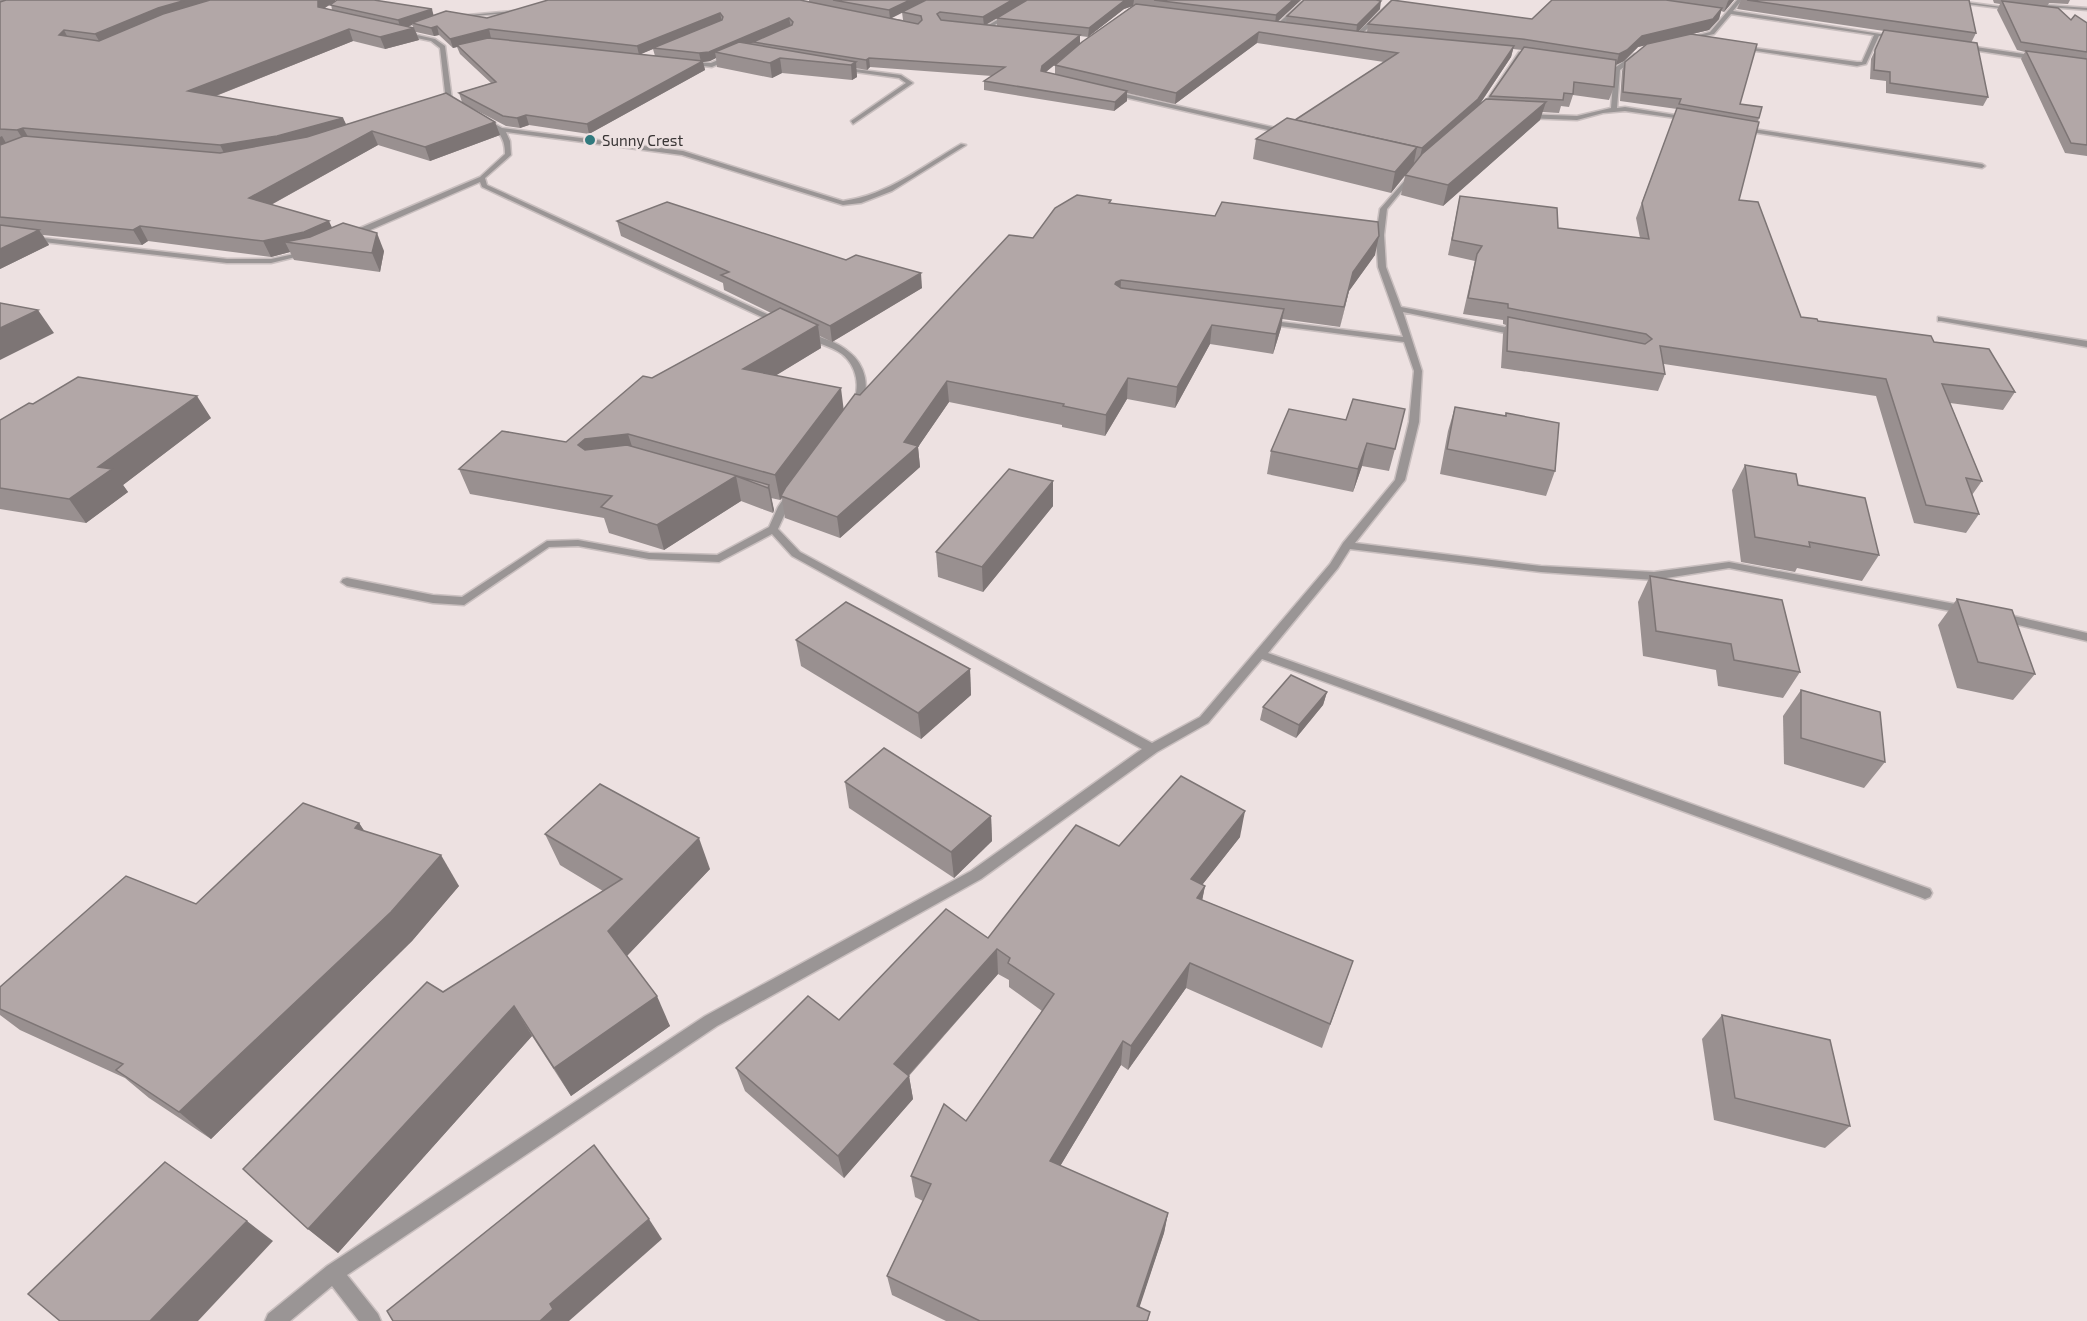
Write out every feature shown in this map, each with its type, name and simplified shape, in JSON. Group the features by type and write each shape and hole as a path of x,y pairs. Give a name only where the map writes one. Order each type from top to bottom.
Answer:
{"street":[{"path":"983,30 1034,0"},
{"path":"1277,27 1307,0"},
{"path":"1362,38 1360,36 1362,31 1396,0"},
{"path":"1707,44 1681,41 1712,33 1723,14 1740,0"},
{"path":"1938,0 2020,9"},
{"path":"2043,12 2054,13 2045,0"},
{"path":"2049,6 2087,9"},
{"path":"442,19 463,14 530,10"},
{"path":"1723,14 1900,38"},
{"path":"1266,25 1288,28"},
{"path":"973,28 993,32"},
{"path":"399,33 410,30"},
{"path":"389,31 433,40 449,53 449,101"},
{"path":"1730,47 1857,64 1864,63 1877,34"},
{"path":"1351,36 1371,40"},
{"path":"1959,46 2040,58"},
{"path":"1582,64 1617,69 1627,64 1641,50 1648,48"},
{"path":"682,64 712,65 740,52"},
{"path":"1479,116 1514,54 1550,59"},
{"path":"831,67 901,78 910,83 853,122"},
{"path":"1614,109 1617,69"},
{"path":"1103,91 1288,133"},
{"path":"438,105 449,101 467,111"},
{"path":"1512,115 1578,118 1625,108 1701,122"},
{"path":"476,115 503,130 683,153 843,203 859,202 875,197 963,145"},
{"path":"1733,128 1982,166"},
{"path":"345,238 482,178 508,155 509,142 503,130"},
{"path":"275,1321 334,1273 711,1022 976,876 1152,749 1204,720 1334,566 1347,545 1400,480 1414,422 1418,371 1382,267 1380,236 1384,209 1421,165 1410,163"},
{"path":"482,178 484,186 846,354 861,375 862,398 849,416"},
{"path":"0,235 227,261 271,261 314,251"},
{"path":"1398,309 1536,336"},
{"path":"1941,319 2087,344"},
{"path":"1258,321 1407,340"},
{"path":"347,582 433,599 464,601 547,544 578,543 649,556 719,559 773,529 783,507 796,489"},
{"path":"771,503 783,507"},
{"path":"773,529 796,554 1152,749"},
{"path":"1347,545 1530,568 1654,576 1729,565 1979,613 2087,637"},
{"path":"1259,654 1925,893"},
{"path":"334,1273 371,1321"}],"building":[{"path":"6,0 186,0 158,8 95,34 64,30 59,35 99,41 163,14 210,0 318,0 318,7 414,28 380,37 349,29 188,91 343,118 277,136 220,145 23,128 0,129 0,2"},
{"path":"337,0 374,0 432,9 398,20 330,5"},
{"path":"548,0 800,0 918,24 922,20 921,16 902,12 926,0 1012,0 983,17 940,12 937,14 941,20 1080,35 1042,66 1041,71 1127,91 1115,102 984,81 1005,67 869,58 866,60 753,42 792,25 793,22 789,18 709,52 699,53 653,48 722,20 720,13 637,46 489,29 450,39 437,26 431,28 412,23 446,11 487,18"},
{"path":"833,0 910,0 889,10"},
{"path":"1027,0 1126,0 1089,28 997,18"},
{"path":"1154,0 1293,0 1276,15"},
{"path":"1304,0 1381,1 1357,25 1287,16"},
{"path":"1392,0 1532,19 1552,0 1666,0 1722,8 1713,19 1642,36 1619,54 1522,39 1368,24"},
{"path":"1747,0 1969,0 1976,33"},
{"path":"2002,1 2058,8 2071,20 2075,15 2087,23 2087,52 2021,42"},
{"path":"1136,4 1364,32 1514,46 1478,99 1422,148 1295,120 1398,53 1259,32 1176,93 1055,65 1082,42"},
{"path":"1884,30 1977,43 1988,97 1890,83 1890,72 1874,70 1875,50"},
{"path":"1691,34 1757,44 1740,104 1762,107 1759,118 1679,104 1681,99 1623,92 1625,62 1647,44"},
{"path":"488,38 703,61 587,124 526,115 517,118 503,116 459,93 496,82 457,45"},
{"path":"739,42 856,62 851,65 780,58 770,63 715,52"},
{"path":"1524,47 1616,60 1614,87 1574,82 1573,94 1564,93 1563,100 1490,96"},
{"path":"2026,51 2087,59 2087,145 2071,143"},
{"path":"446,93 495,122 425,147 372,131 249,198 329,221 304,232 263,241 140,226 133,230 0,217 0,145 24,136 220,153 307,137"},
{"path":"1486,99 1546,102 1448,185 1405,175 1422,154"},
{"path":"1677,108 1759,122 1739,200 1758,202 1801,317 1931,336 1934,342 1989,349 2015,392 1942,384 1982,481 1966,478 1979,514 1926,505 1886,379 1660,346 1665,374 1507,351 1508,317 1645,344 1652,339 1646,334 1508,308 1508,304 1468,298 1477,254 1482,246 1452,240 1460,196 1557,208 1558,228 1649,239 1642,203"},
{"path":"1287,118 1417,147 1395,172 1256,139"},
{"path":"1077,195 1111,200 1109,203 1215,216 1222,202 1378,222 1379,236 1353,272 1344,307 1121,280 1116,282 1115,284 1121,288 1284,309 1276,334 1212,325 1177,387 1128,378 1106,415 1063,406 1064,404 947,381 904,442 918,446 837,517 781,496 855,394 860,395 1009,235 1033,238 1055,208"},
{"path":"667,202 846,260 856,255 921,273 830,326 721,275 729,272 617,221"},
{"path":"343,223 377,233 372,253 285,242 310,237"},
{"path":"0,225 39,230 0,249"},
{"path":"0,303 38,310 0,328"},
{"path":"780,308 818,325 743,369 841,388 775,475 628,434 585,439 578,445 585,450 627,445 769,485 768,488 736,476 657,525 601,507 612,496 459,469 502,431 566,442 643,376 652,378"},
{"path":"78,377 197,396 98,467 112,469 69,499 0,488 0,420 29,403 33,404"},
{"path":"1353,399 1405,409 1395,449 1367,443 1358,469 1271,451 1289,409 1346,420"},
{"path":"1455,407 1506,416 1506,413 1559,423 1555,471 1447,449"},
{"path":"1745,465 1796,474 1798,485 1865,498 1879,555 1809,542 1810,547 1755,537"},
{"path":"1009,469 1053,481 982,567 936,552"},
{"path":"1650,576 1782,600 1800,672 1734,660 1731,644 1656,631"},
{"path":"1957,599 2012,610 2035,674 1978,662"},
{"path":"846,602 970,669 918,713 796,640"},
{"path":"1291,675 1327,692 1299,725 1263,707"},
{"path":"1801,690 1880,712 1885,762 1801,738"},
{"path":"884,748 991,816 951,852 845,782"},
{"path":"1181,776 1245,811 1191,879 1205,886 1197,898 1353,961 1330,1024 1190,963 1131,1046 1123,1041 1050,1161 1168,1213 1137,1306 1150,1312 1147,1321 980,1321 887,1276 931,1184 911,1176 944,1104 966,1121 1054,994 1008,963 1010,958 997,949 894,1064 909,1076 838,1156 736,1068 808,996 839,1020 946,909 988,938 1076,825 1119,846"},
{"path":"600,784 699,838 608,931 657,996 554,1068 514,1006 308,1229 243,1169 427,982 443,992 622,879 545,834"},
{"path":"303,803 359,823 355,828 441,855 391,912 179,1112 116,1070 123,1064 0,1009 0,987 126,876 196,904"},
{"path":"1722,1015 1830,1040 1850,1126 1735,1098"},
{"path":"594,1145 649,1219 550,1304 553,1309 540,1321 393,1321 387,1311"},
{"path":"165,1162 247,1221 150,1321 60,1321 28,1294"}],"place":[{"name":"Sunny Crest","path":"590,140"}]}
